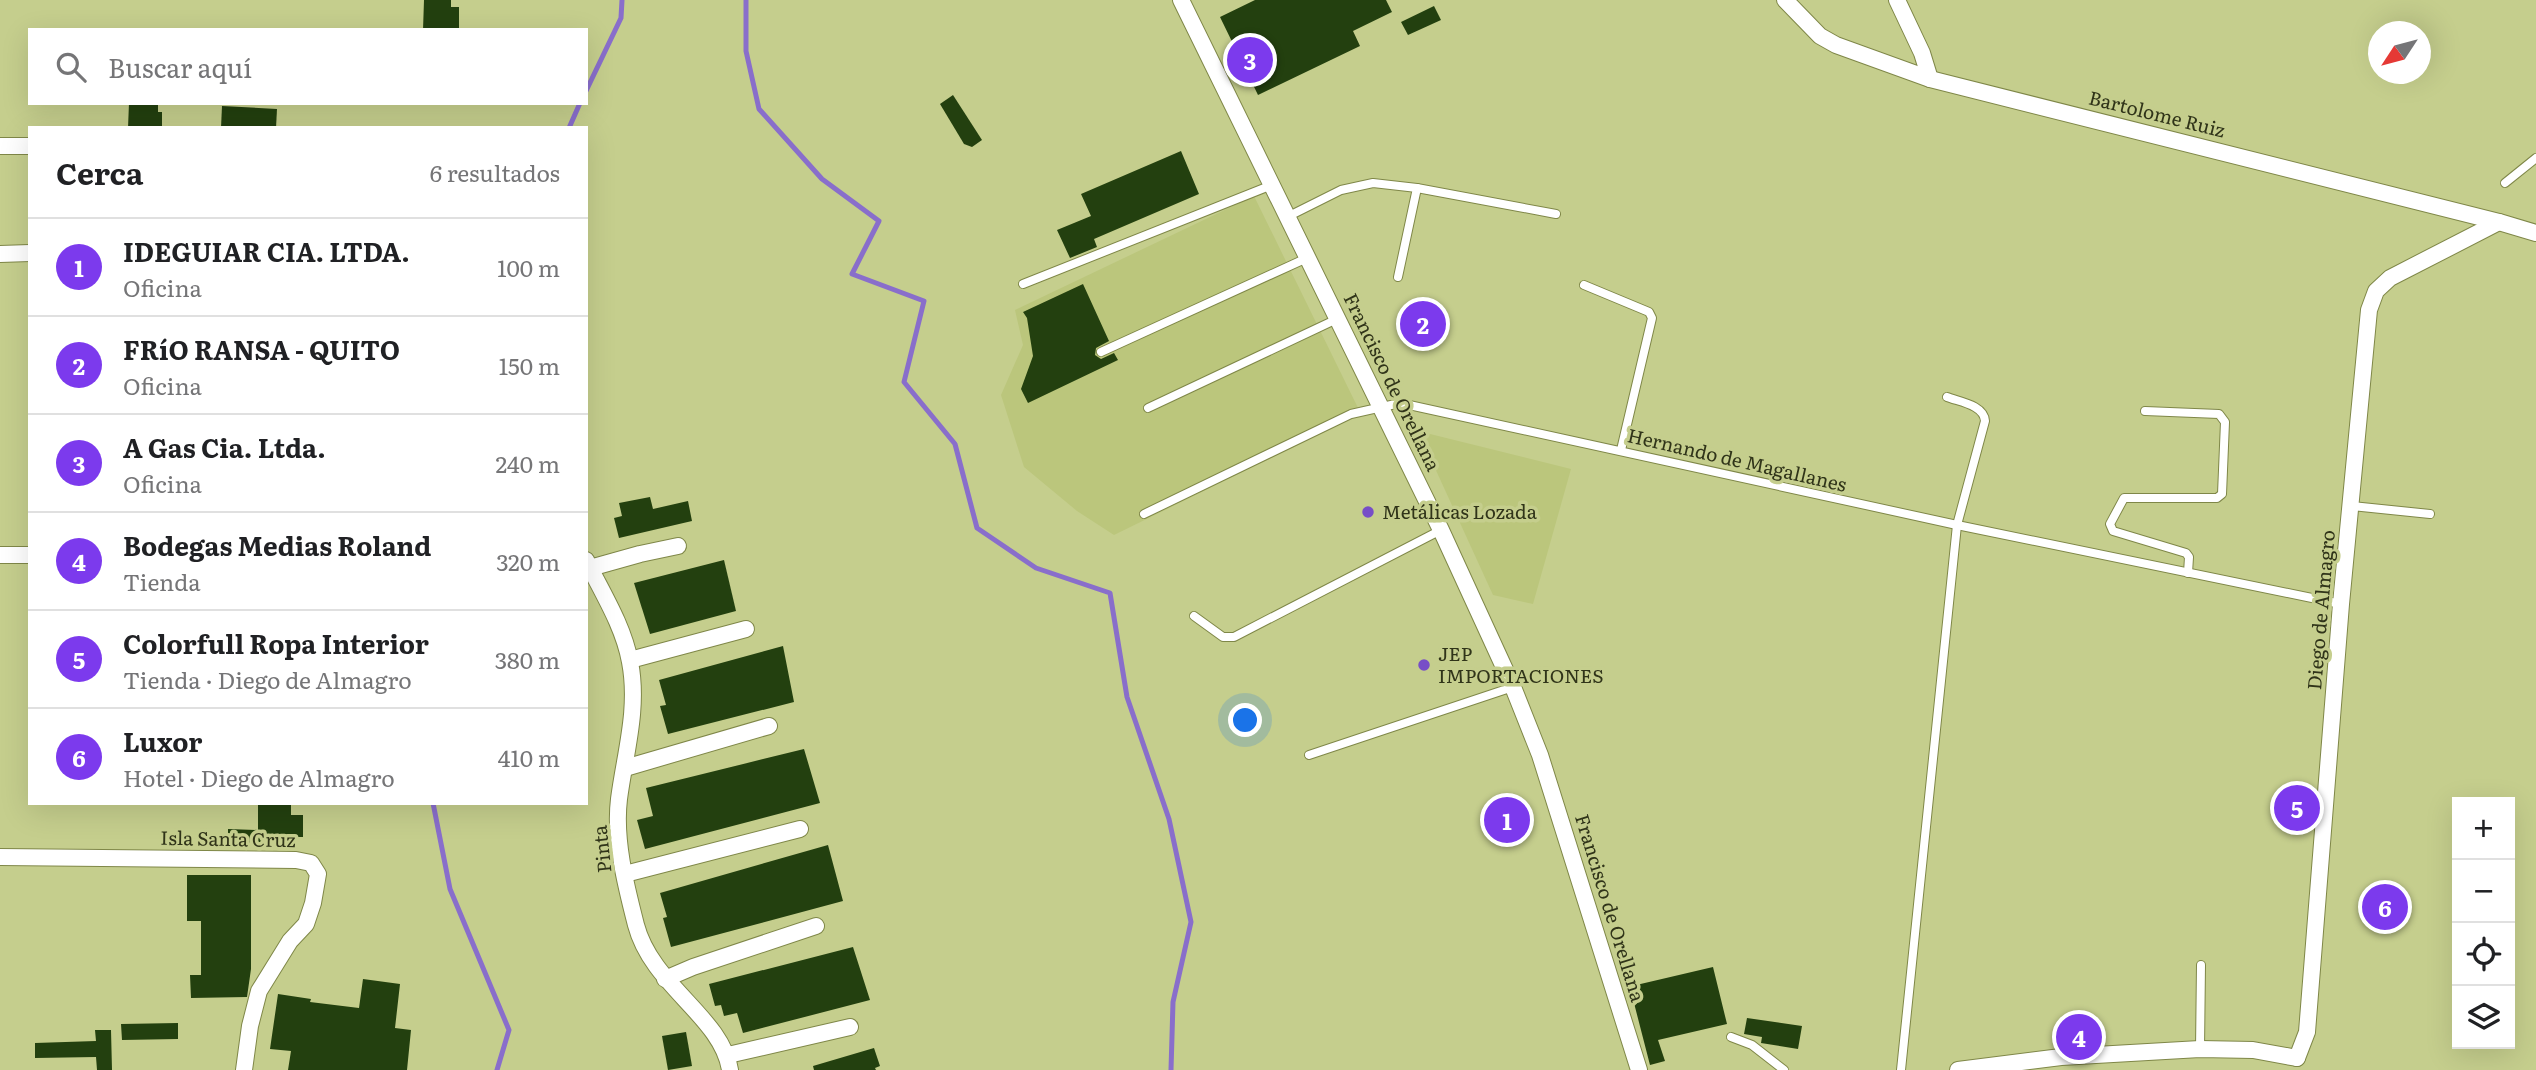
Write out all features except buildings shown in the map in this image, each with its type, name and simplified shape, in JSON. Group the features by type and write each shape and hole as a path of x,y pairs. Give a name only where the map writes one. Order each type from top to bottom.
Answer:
{"street":[{"name":"Francisco de Orellana","path":"1181,0 1441,530 1513,687 1540,755 1639,1070"},
{"name":"Bartolome Ruiz","path":"1785,0 1828,41 1851,52 1930,79 2536,233"},
{"path":"1897,0 1922,53 1930,79"},
{"path":"0,146 28,146"},
{"name":"Diego de Almagro","path":"2303,1064 2341,604 2369,310 2376,292 2390,278 2499,222"},
{"path":"0,254 28,253"},
{"path":"588,564 678,546"},
{"path":"0,555 28,555"},
{"name":"Pinta","path":"588,564 617,624 630,660 633,715 619,801 620,837 625,874 640,938 648,956 664,979 715,1034 729,1063"},
{"path":"630,660 746,629"},
{"path":"625,768 769,726"},
{"path":"625,874 800,829"},
{"name":"Isla Santa Cruz","path":"0,857 296,860 311,863 318,874 313,903 306,924 290,941 259,991 250,1026 244,1070"},
{"path":"664,979 816,926"},
{"path":"729,1063 850,1027"},
{"path":"1958,1070 2060,1057 2200,1049 2253,1050 2303,1064"}],"lane":[{"path":"2505,183 2536,158"},
{"path":"1287,217 1341,190 1373,183 1417,188 1556,214"},
{"path":"1024,284 1272,185"},
{"path":"1398,278 1417,188"},
{"path":"1101,352 1307,258"},
{"path":"1584,285 1649,312 1652,318 1621,450"},
{"path":"1148,408 1337,319"},
{"path":"1901,1070 1957,525 1986,416 1982,410 1947,397"},
{"name":"Hernando de Magallanes","path":"1144,514 1351,414 1400,402 1957,525 2341,604"},
{"path":"2145,411 2219,414 2225,422 2222,494 2217,498 2124,498 2109,526 2113,531 2186,553 2189,556 2188,573"},
{"path":"2352,506 2430,514"},
{"path":"1194,616 1223,638 1234,637 1441,530"},
{"path":"1309,755 1513,687"},
{"path":"2200,1049 2201,965"},
{"path":"1731,1037 1752,1045 1784,1070"}],"shaded area":[{"path":"1254,196 1361,414 1114,535 1077,511 1024,467 1001,395 1023,345 1015,310"},
{"path":"1418,431 1571,469 1533,604 1493,595"}],"waterway":[{"path":"588,87 621,18 622,0"},
{"path":"746,0 746,51 759,109 822,179 879,221 852,274 924,301 904,382 955,444 977,528 1036,568 1110,593 1127,697 1169,819 1191,922 1173,1002 1171,1070"},
{"path":"570,126 579,105"},
{"path":"433,805 450,889 509,1030 497,1070"}],"place":[{"name":"A Gas Cia. Ltda.","path":"1250,60"},
{"name":"FRíO RANSA - QUITO","path":"1423,324"},
{"name":"Metálicas Lozada","path":"1368,512"},
{"name":"JEP IMPORTACIONES","path":"1424,665"},
{"name":"Colorfull Ropa Interior","path":"2297,808"},
{"name":"IDEGUIAR CIA. LTDA.","path":"1507,820"},
{"name":"Luxor","path":"2385,907"},
{"name":"Bodegas Medias Roland","path":"2079,1037"}]}
